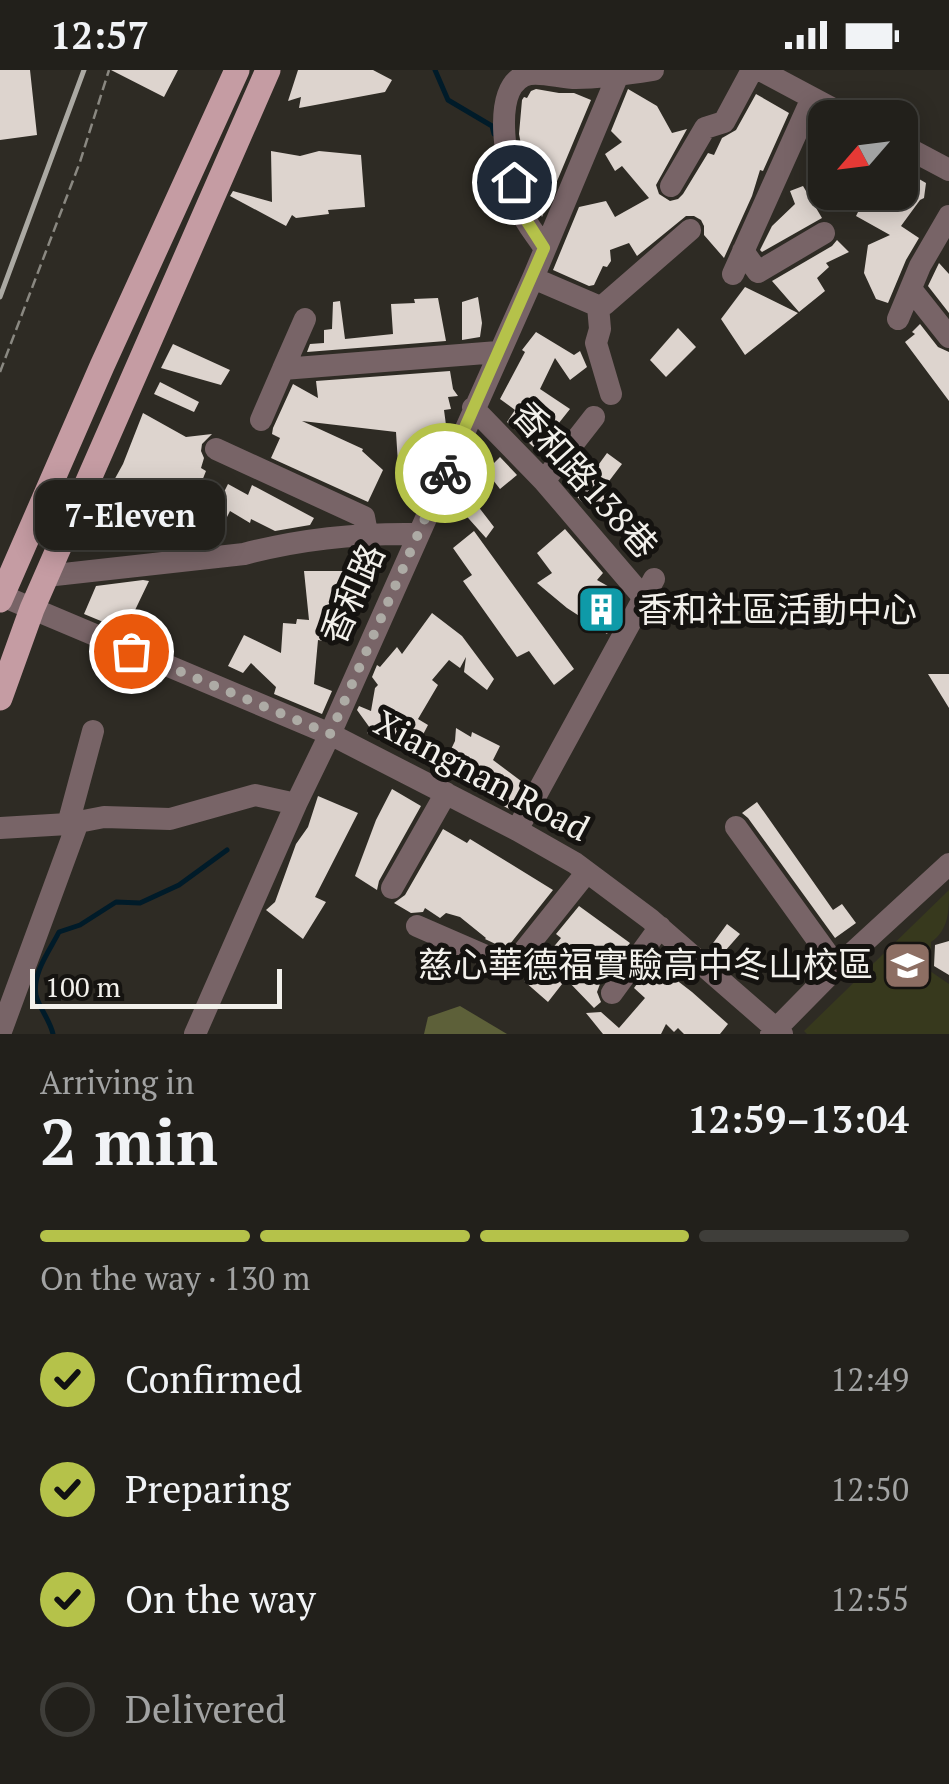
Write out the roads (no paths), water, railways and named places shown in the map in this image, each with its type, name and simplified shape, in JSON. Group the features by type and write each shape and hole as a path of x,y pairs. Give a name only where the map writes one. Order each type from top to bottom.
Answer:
{"main road":[{"path":"0,597 237,70"},
{"path":"0,698 46,576 268,70"}],"street":[{"path":"544,248 521,212 504,145 506,101 515,83 528,74 574,78 653,70"},
{"path":"671,186 705,128 724,122 752,70"},
{"path":"760,70 816,100"},
{"name":"香和路","path":"195,1034 533,278 619,72"},
{"path":"732,274 812,98"},
{"path":"918,154 949,170"},
{"path":"898,319 920,266 949,216"},
{"path":"533,278 598,306 605,304 690,230"},
{"path":"743,251 758,272 824,232"},
{"path":"911,289 949,337"},
{"path":"598,306 600,329 596,342 610,394"},
{"path":"261,420 306,319"},
{"path":"282,369 498,352"},
{"name":"香和路138巷","path":"474,408 649,589 516,830"},
{"path":"544,481 594,417"},
{"path":"216,448 364,517 367,533"},
{"path":"46,576 244,554 367,533 418,534"},
{"name":"Xiangnan Road","path":"0,597 330,734 516,830 586,872 660,927 777,1032"},
{"path":"0,1034 73,823 92,731"},
{"path":"392,888 446,793"},
{"path":"0,828 104,817 170,819 255,795 296,804"},
{"path":"736,827 837,967"},
{"path":"777,1032 837,967 949,864"},
{"path":"416,926 512,966 586,872"},
{"path":"612,994 660,927"}],"waterway":[{"path":"435,70 448,100 492,126 494,134"},
{"path":"53,1034 35,987 59,932 80,925 116,902 140,903 179,885 227,850"}],"railway":[{"path":"0,297 84,70"}],"place":[{"name":"香和社區活動中心","path":"602,610"},
{"name":"7-Eleven","path":"131,651"},
{"name":"慈心華德福實驗高中冬山校區","path":"908,965"}]}
